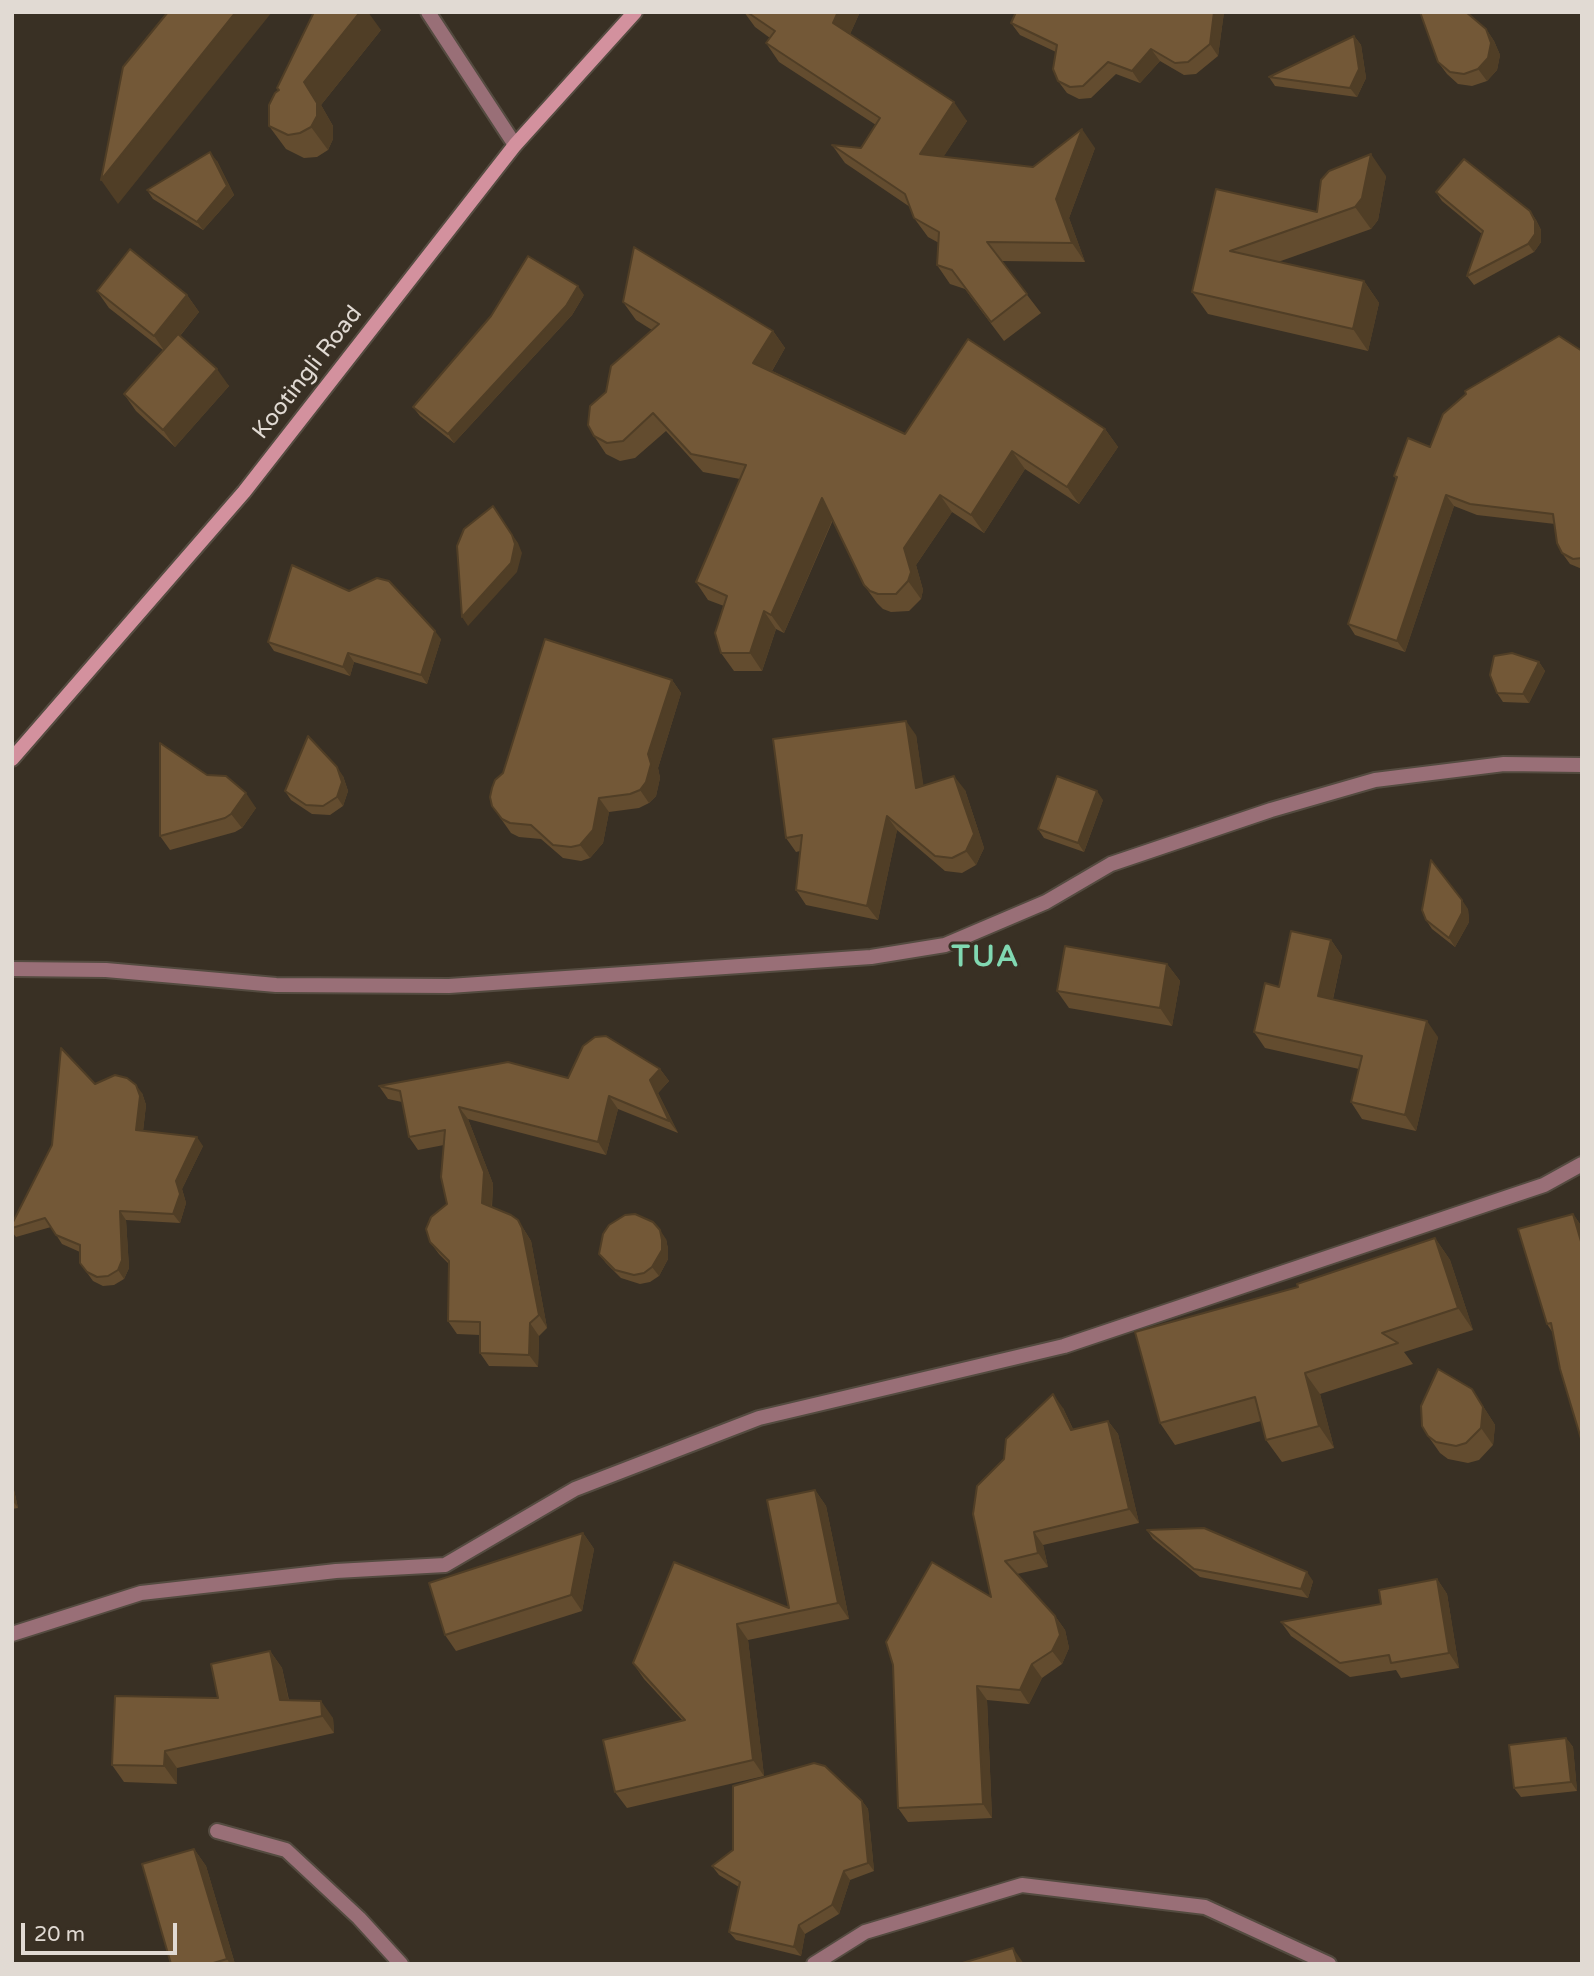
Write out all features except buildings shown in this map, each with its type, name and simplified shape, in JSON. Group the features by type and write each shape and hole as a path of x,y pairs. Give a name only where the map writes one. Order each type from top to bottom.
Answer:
{"street":[{"path":"428,12 515,145"},
{"name":"Kootingli Road","path":"12,759 244,492 515,145 635,12"},
{"path":"12,969 106,970 276,985 449,986 871,957 945,945 1046,902 1111,864 1271,810 1375,780 1504,764 1582,765"},
{"path":"12,1634 141,1593 336,1571 445,1565 575,1489 759,1418 1065,1346 1544,1185 1582,1164"},
{"path":"217,1831 286,1850 359,1918 401,1964"},
{"path":"814,1964 865,1932 1022,1885 1205,1907 1329,1964"}],"district":[{"name":"TUA","path":"986,958"}]}
